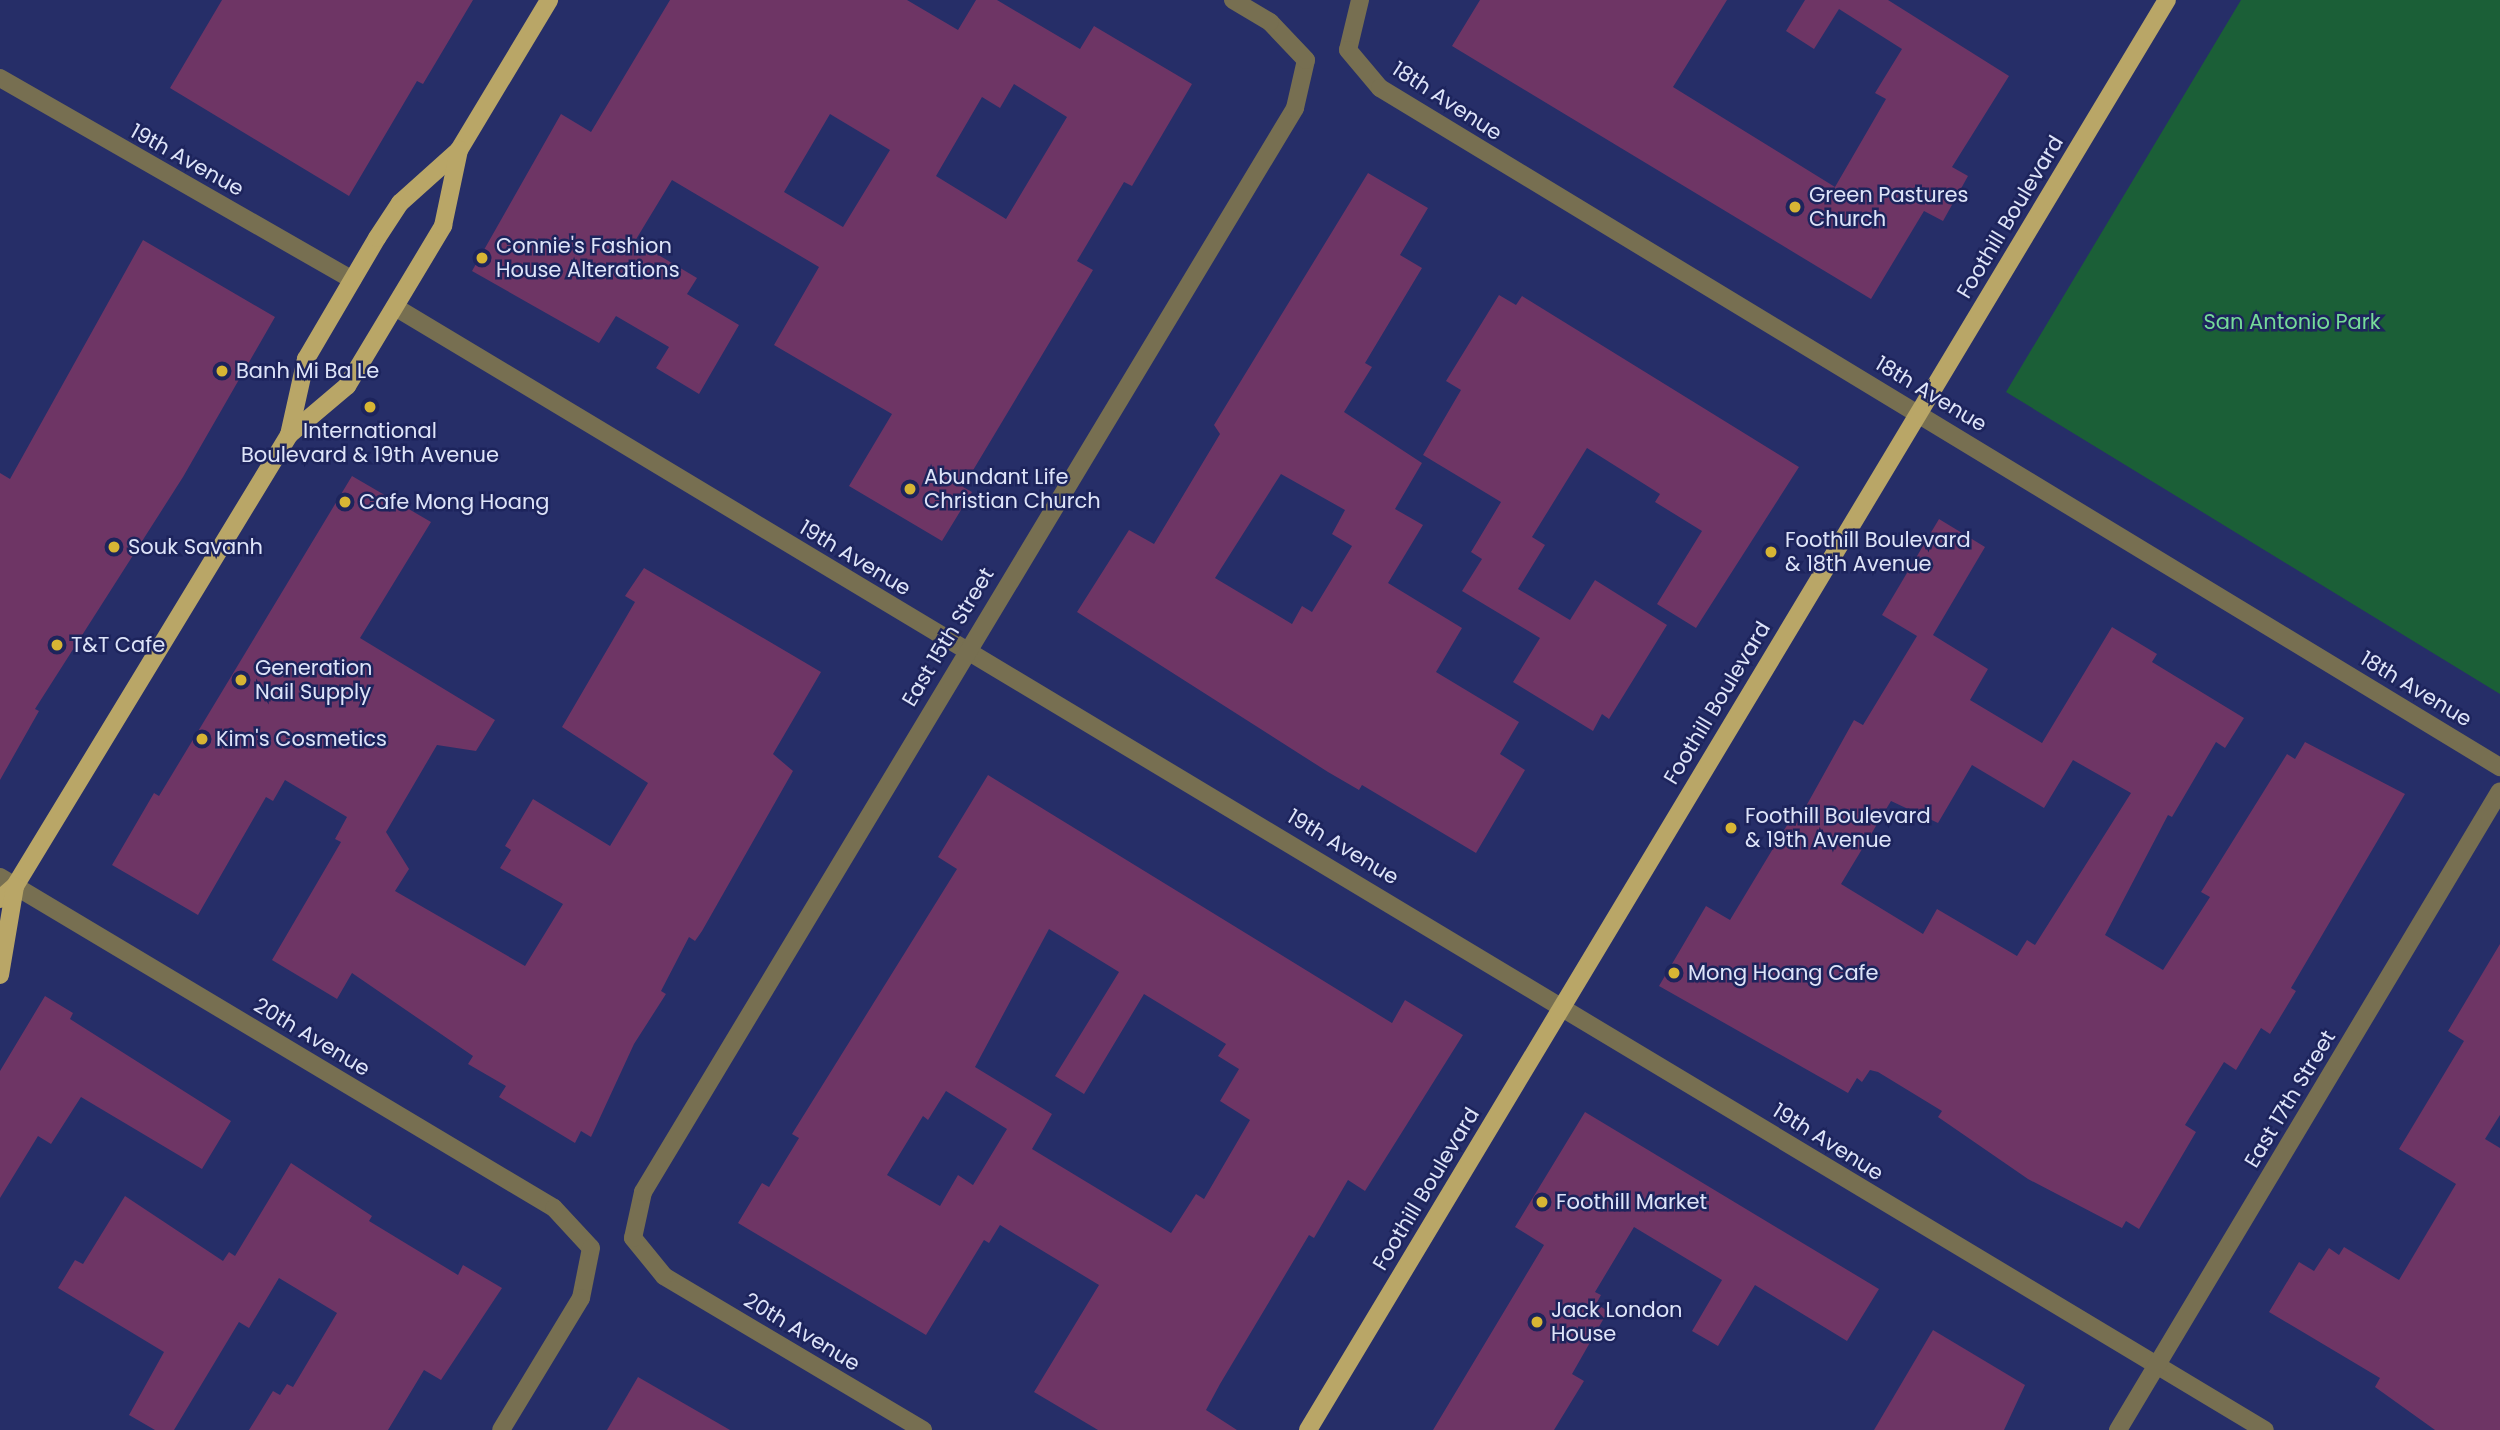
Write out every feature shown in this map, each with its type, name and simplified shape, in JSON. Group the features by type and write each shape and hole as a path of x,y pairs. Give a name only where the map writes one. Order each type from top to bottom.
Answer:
{"main road":[{"path":"289,435 306,359 352,281 400,203 459,150 549,0"},
{"name":"Foothill Boulevard","path":"1308,1430 2167,0"},
{"path":"0,899 8,882 289,435 347,386 443,226 459,150"},
{"path":"0,975 8,882"}],"street":[{"name":"East 15th Street","path":"633,1238 643,1192 1295,108 1306,60 1270,22 1233,0"},
{"name":"18th Avenue","path":"1360,0 1348,50 1380,88 2500,767"},
{"name":"19th Avenue","path":"0,78 352,281"},
{"name":"19th Avenue","path":"395,307 966,652 1563,1004 2265,1430"},
{"name":"East 17th Street","path":"2118,1430 2500,791"},
{"name":"20th Avenue","path":"8,882 554,1208 591,1248 581,1298 501,1430"},
{"name":"20th Avenue","path":"633,1238 664,1276 923,1430"}],"green space":[{"name":"San Antonio Park","path":"2241,0 2500,0 2500,694 2006,392"}],"building":[{"path":"222,0 473,0 423,84 417,81 349,196 170,88"},
{"path":"670,0 907,0 958,30 976,0 997,0 1080,49 1094,26 1192,84 1132,186 1124,182 1077,261 1093,270 963,487 972,492 942,541 849,486 892,414 774,345 819,267 672,180 635,241 697,278 687,294 739,325 699,394 656,368 669,347 616,316 599,343 472,271 561,114 591,132","holes":["1014,84 1067,117 1006,219 936,176 982,97 1000,108","830,114 890,150 843,227 784,192"]},
{"path":"1480,0 1727,0 1673,87 1835,187 1886,99 1875,93 1902,49 1839,9 1814,49 1786,31 1805,0 1888,0 2009,76 1952,167 1968,176 1943,221 1924,211 1871,299 1452,46"},
{"path":"1368,173 1428,208 1400,255 1422,268 1365,363 1372,367 1344,412 1422,463 1395,509 1423,525 1388,583 1462,628 1436,672 1519,722 1500,754 1525,770 1476,853 1362,785 1359,790 1328,772 1077,612 1129,530 1154,544 1220,434 1214,425","holes":["1281,474 1345,510 1332,534 1352,546 1312,612 1302,606 1292,624 1215,578"]},
{"path":"143,240 275,317 183,477 35,709 39,711 0,780 0,473 10,479"},
{"path":"1499,295 1516,305 1522,296 1799,467 1696,628 1657,604 1702,531 1655,502 1660,494 1587,448 1532,537 1545,545 1518,589 1570,620 1595,580 1667,625 1609,719 1602,714 1593,731 1513,682 1540,638 1462,591 1482,559 1471,552 1501,502 1423,455 1461,390 1446,381"},
{"path":"352,476 431,522 360,638 495,720 476,751 437,745 386,832 409,869 395,891 525,966 563,904 500,868 511,850 505,846 533,799 610,846 648,783 562,727 635,602 625,596 644,568 821,672 773,754 793,771 702,931 695,941 689,937 661,991 666,994 634,1044 591,1137 581,1131 575,1143 499,1097 506,1086 468,1064 473,1056 352,973 337,999 272,960 341,842 335,839 347,817 285,780 273,801 266,797 198,915 112,865 154,793 159,796"},
{"path":"1939,519 1985,547 1933,635 1988,669 1970,700 2042,743 2112,627 2157,654 2152,662 2244,718 2225,748 2216,742 2172,817 2168,815 2105,935 2163,970 2210,897 2201,892 2287,754 2295,759 2305,742 2405,794 2291,988 2296,991 2270,1034 2261,1028 2236,1070 2224,1062 2185,1125 2196,1132 2139,1229 2126,1221 2122,1228 2028,1179 1938,1117 1942,1111 1878,1072 1870,1070 1862,1082 1857,1078 1848,1093 1659,986 1706,906 1730,920 1789,822 1795,826 1854,720 1863,725 1917,636 1882,615","holes":["2073,760 2131,793 2035,945 2027,940 2017,956 1937,909 1923,934 1841,884 1891,801 1938,823 1972,765 2044,808"]},
{"path":"988,775 1392,1023 1405,1000 1463,1035 1365,1191 1348,1180 1314,1238 1309,1235 1220,1384 1206,1410 1237,1430 1098,1430 1034,1392 1099,1285 1000,1225 989,1243 984,1240 926,1335 738,1223 762,1183 769,1187 799,1138 792,1134 957,869 938,857","holes":["1049,929 1119,972 1055,1076 1084,1094 1144,994 1226,1044 1218,1056 1239,1069 1220,1101 1250,1120 1204,1199 1196,1194 1171,1233 1032,1149 1052,1114 975,1067","946,1091 1007,1129 973,1185 958,1175 940,1206 887,1175 923,1116 928,1120"]},
{"path":"2500,944 2500,1115 2485,1139 2500,1148 2500,1430 2435,1430 2375,1387 2380,1378 2269,1312 2299,1262 2314,1271 2329,1248 2339,1255 2344,1247 2399,1280 2456,1184 2399,1149 2464,1041 2448,1031"},
{"path":"45,996 73,1013 70,1019 231,1121 202,1169 81,1097 51,1144 38,1136 0,1198 0,1071"},
{"path":"1585,1112 1879,1289 1847,1341 1755,1285 1718,1346 1692,1331 1722,1280 1634,1227 1595,1292 1601,1295 1596,1304 1608,1311 1572,1374 1584,1381 1554,1430 1433,1430 1544,1245 1515,1227"},
{"path":"291,1163 372,1216 369,1221 458,1275 463,1265 502,1288 441,1380 424,1370 388,1430 249,1430 273,1391 280,1395 287,1384 293,1387 337,1313 279,1278 249,1328 239,1322 174,1430 155,1430 129,1415 164,1352 58,1288 75,1260 83,1264 125,1196 223,1261 229,1252 235,1256"},
{"path":"1933,1330 2025,1385 2004,1430 1874,1430"},
{"path":"638,1377 730,1430 607,1430"}],"place":[{"name":"Green Pastures Church","path":"1795,207"},
{"name":"Connie's Fashion House Alterations","path":"482,258"},
{"name":"Banh Mi Ba Le","path":"222,371"},
{"name":"International Boulevard & 19th Avenue","path":"370,407"},
{"name":"Abundant Life Christian Church","path":"910,489"},
{"name":"Cafe Mong Hoang","path":"345,502"},
{"name":"Souk Savanh","path":"114,547"},
{"name":"Foothill Boulevard & 18th Avenue","path":"1771,552"},
{"name":"T&T Cafe","path":"57,645"},
{"name":"Generation Nail Supply","path":"241,680"},
{"name":"Kim's Cosmetics","path":"202,739"},
{"name":"Foothill Boulevard & 19th Avenue","path":"1731,828"},
{"name":"Mong Hoang Cafe","path":"1674,973"},
{"name":"Foothill Market","path":"1542,1202"},
{"name":"Jack London House","path":"1537,1322"}]}
